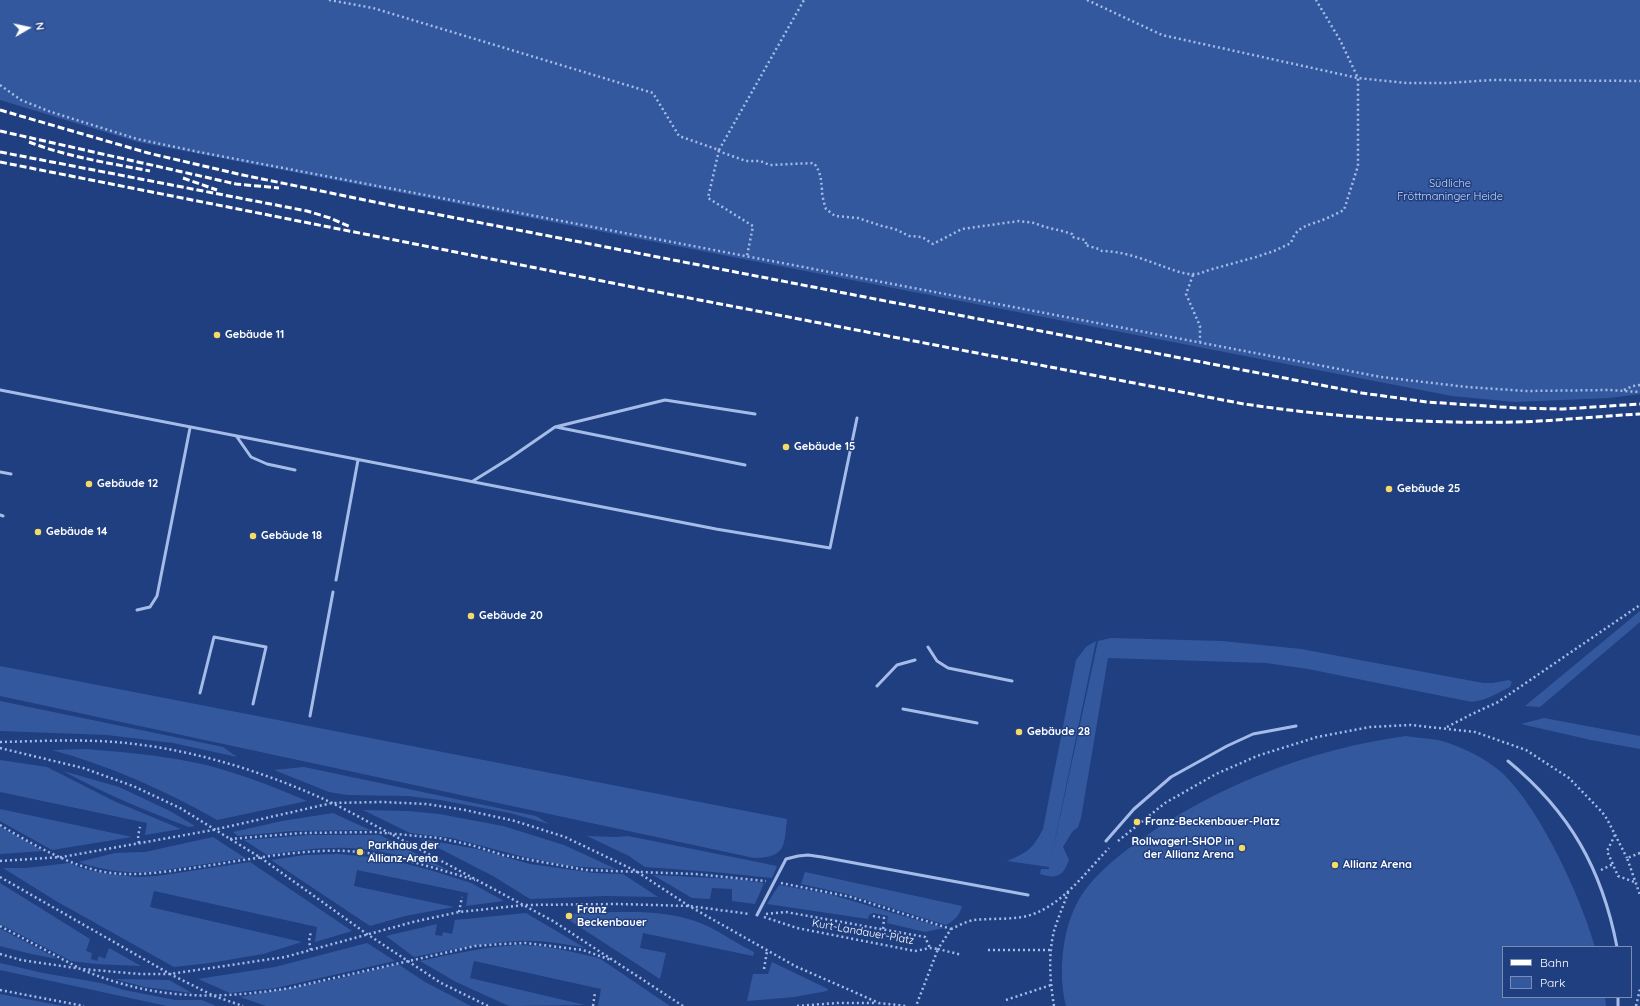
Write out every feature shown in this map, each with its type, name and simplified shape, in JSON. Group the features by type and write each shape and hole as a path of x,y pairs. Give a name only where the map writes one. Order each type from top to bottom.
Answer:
{"lane":[{"path":"0,390 716,529 830,548 857,418"},
{"path":"472,481 510,458 555,427 665,400 755,414"},
{"path":"555,427 745,465"},
{"path":"137,610 150,608 157,596 190,428"},
{"path":"237,437 251,458 267,464 295,470"},
{"path":"336,580 358,460"},
{"path":"0,472 11,474"},
{"path":"310,716 333,592"},
{"path":"200,693 214,637 266,647 253,704"},
{"path":"928,647 937,661 948,668 1012,681"},
{"path":"877,686 897,665 915,660"},
{"path":"903,709 977,723"},
{"path":"1106,841 1134,809 1171,777 1227,746 1253,734 1296,726"},
{"path":"1508,761 1526,776 1563,816 1590,860 1611,917 1617,946"},
{"path":"757,915 786,859 808,855 1028,896"}],"path":[{"path":"329,0 373,8 653,93 679,136 746,161 760,161 770,165 814,163 821,172 822,191 826,209 835,216 858,218 895,229 909,236 922,237 933,244 962,229 1019,221 1034,223 1072,234 1072,237 1085,240 1085,245 1102,251 1111,251 1140,258 1193,275 1274,251 1291,242 1293,235 1299,229 1332,217 1344,210 1358,166 1358,78 1340,40 1316,0"},
{"path":"747,256 752,226 708,198 718,151 804,0"},
{"path":"1087,0 1162,35 1358,78 1414,83 1448,84 1492,80 1640,81"},
{"path":"0,85 21,100 51,112 137,138 238,160 1381,377 1459,386 1526,391 1640,392"},
{"path":"1193,275 1186,294 1200,326 1200,342"},
{"path":"1622,391 1633,386 1640,385"},
{"path":"1446,728 1498,702 1524,686 1640,605"},
{"path":"916,1006 938,950 951,929 972,920 1004,919 1026,916 1044,909 1069,890 1109,848 1165,803 1216,774 1257,756 1317,737 1370,728 1411,725 1475,732 1526,750 1569,778 1602,812 1627,858 1640,895"},
{"path":"0,742 81,740 141,745 196,754 274,779 332,803 525,905 553,921 683,1006"},
{"path":"0,748 82,768 133,786 180,808 213,830 261,858 368,934 441,983 488,1006"},
{"path":"0,861 62,857 213,830 332,803 382,802 426,804 465,810 508,820 565,837 636,871 689,906 795,966 879,1003"},
{"path":"0,825 26,840 62,857 105,872 152,874 320,851 352,851 392,857 481,881"},
{"path":"139,843 138,836 140,827"},
{"path":"230,839 302,833 374,832 439,838 503,855 562,867 605,871 695,874 774,882 850,897 951,929"},
{"path":"1615,835 1607,851 1618,876 1637,883"},
{"path":"1627,858 1640,853"},
{"path":"1608,866 1613,864"},
{"path":"0,877 170,974 214,996 243,1006"},
{"path":"1054,1006 1051,985 1054,932 1069,890"},
{"path":"459,912 462,897"},
{"path":"0,954 21,960 82,969 170,974 285,957 413,922 459,912 525,905 618,904 689,906 757,915 786,912 925,937 930,948"},
{"name":"Kurt-Landauer-Platz","path":"757,915 797,928 915,951 930,948 962,955"},
{"path":"873,916 884,918 882,930"},
{"path":"0,926 110,982 144,990 176,995 214,996 259,993 290,988 475,946 526,943 583,950 616,962"},
{"path":"311,931 309,941 311,950"},
{"path":"988,950 1052,950"},
{"path":"764,969 767,951"},
{"path":"1006,1000 1051,985"},
{"path":"1636,1006 1640,989"},
{"path":"0,990 84,1006"},
{"path":"593,1006 595,992"},
{"path":"797,1006 838,1003 879,1003 906,1006"}],"green space":[{"name":"Südliche Fröttmaninger Heide","path":"0,0 1640,0 1640,394 1609,398 1515,402 1452,396 138,142 0,100"},
{"path":"1640,611 1640,622 1540,707 1525,706"},
{"path":"1111,638 1222,641 1301,649 1483,683 1509,680 1512,682 1510,687 1497,694 1483,700 1472,702 1308,669 1266,663 1108,658 1081,818 1078,827 1072,832 1063,847 1069,860 1067,866 1058,875 1050,876 1040,874 1041,869 1049,869 1049,867 1007,861 1029,850 1036,842 1043,829 1076,660 1086,647 1096,641 1051,859 1098,641"},
{"path":"0,666 787,819 784,843 778,853 754,858 0,696"},
{"path":"0,701 223,747 237,757 173,743 107,735 0,731"},
{"path":"1544,718 1640,736 1640,749 1591,740 1521,724"},
{"name":"Allianz Arena","path":"1406,736 1442,741 1457,746 1481,758 1501,772 1515,787 1544,829 1557,854 1580,903 1595,946 1502,946 1502,998 1605,998 1606,1006 1066,1006 1062,980 1062,967 1065,940 1072,914 1082,894 1088,886 1120,855 1166,823 1198,804 1231,788 1265,773 1299,761 1334,750"},
{"path":"86,749 152,756 207,765 250,778 307,801 217,820 157,789 116,771 52,750"},
{"path":"0,760 47,767 116,802 181,829 145,835 147,823 0,792"},
{"path":"304,767 536,816 549,824 510,813 440,800 408,796 347,795 329,792 274,770"},
{"path":"63,771 119,787 170,811 195,826 189,827 141,808"},
{"path":"0,809 132,837 52,850 0,821"},
{"path":"363,810 408,811 439,814 503,826 564,845 616,869 568,866 520,856 452,838 410,833"},
{"path":"333,813 370,830 292,831 238,836 233,832 282,821"},
{"path":"0,827 3,828 43,851 0,854"},
{"path":"309,835 380,835 448,870 424,862 374,850 339,848 267,855 244,840"},
{"path":"587,836 628,836 777,866 772,878 645,867 629,856"},
{"path":"213,837 245,858 152,872 115,871 97,868 79,862 115,853 145,852"},
{"path":"421,839 477,849 530,864 594,873 623,874 658,897 605,896 530,899 493,876"},
{"path":"338,854 392,860 433,871 471,883 504,901 466,906 468,893 357,870 354,886 454,907 405,916 370,926 271,860 305,855"},
{"path":"250,862 352,931 315,942 317,927 154,891 150,907 302,942 263,954 210,963 174,967 56,901 3,868 26,868 69,863 84,869 101,873 137,877 157,876"},
{"path":"805,872 962,906 960,912 952,922 946,925 847,894 801,884"},
{"path":"653,875 735,879 764,883 755,904 732,901 732,889 712,888 710,899 692,898"},
{"path":"0,883 90,939 86,951 92,953 91,959 97,961 99,956 105,959 109,948 141,966 96,964 71,961 0,924"},
{"path":"779,885 829,894 944,928 925,932 887,923 888,916 873,913 869,915 868,919 767,904"},
{"path":"526,913 585,948 545,942 508,942 468,947 414,957 386,936 437,924 435,935 442,936 443,932 452,934 455,920"},
{"path":"648,913 677,916 705,925 754,952 753,956 643,933 640,948 666,953 660,979 569,920 572,914"},
{"path":"1,929 58,959 0,946"},
{"path":"367,943 395,961 276,988 230,993 198,979 275,967"},
{"path":"518,945 559,949 599,958 670,1006 598,1006 601,989 474,961 470,978 585,1005 509,1006 456,982 420,961 480,949"},
{"path":"772,962 828,989 827,991 794,997 747,1001 753,974 768,974"},
{"path":"0,963 43,973 101,983 124,990 175,1000 202,1000 216,1006 167,1006 0,970"},
{"path":"398,964 425,982 471,1006 266,1006 240,997 328,981"},
{"path":"115,979 169,980 192,993 144,987"},
{"path":"0,994 63,1006 0,1006"}],"railway":[{"path":"0,110 148,153 238,174 404,208 1362,393 1427,402 1516,408 1563,409 1640,404"},
{"path":"0,131 236,184 279,188"},
{"path":"29,142 74,156 150,171"},
{"path":"0,152 307,211 330,218 351,227"},
{"path":"0,162 668,294 1244,404 1312,413 1380,419 1448,422 1531,421 1640,414"},
{"path":"183,178 217,190"}],"place":[{"name":"Gebäude 11","path":"217,335"},
{"name":"Gebäude 15","path":"786,447"},
{"name":"Gebäude 12","path":"89,484"},
{"name":"Gebäude 25","path":"1389,489"},
{"name":"Gebäude 14","path":"38,532"},
{"name":"Gebäude 18","path":"253,536"},
{"name":"Gebäude 20","path":"471,616"},
{"name":"Gebäude 28","path":"1019,732"},
{"name":"Franz-Beckenbauer-Platz","path":"1137,822"},
{"name":"Rollwagerl-SHOP in der Allianz Arena","path":"1242,848"},
{"name":"Parkhaus der Allianz-Arena","path":"360,852"},
{"name":"Allianz Arena","path":"1335,865"},
{"name":"Franz Beckenbauer","path":"569,916"}]}
